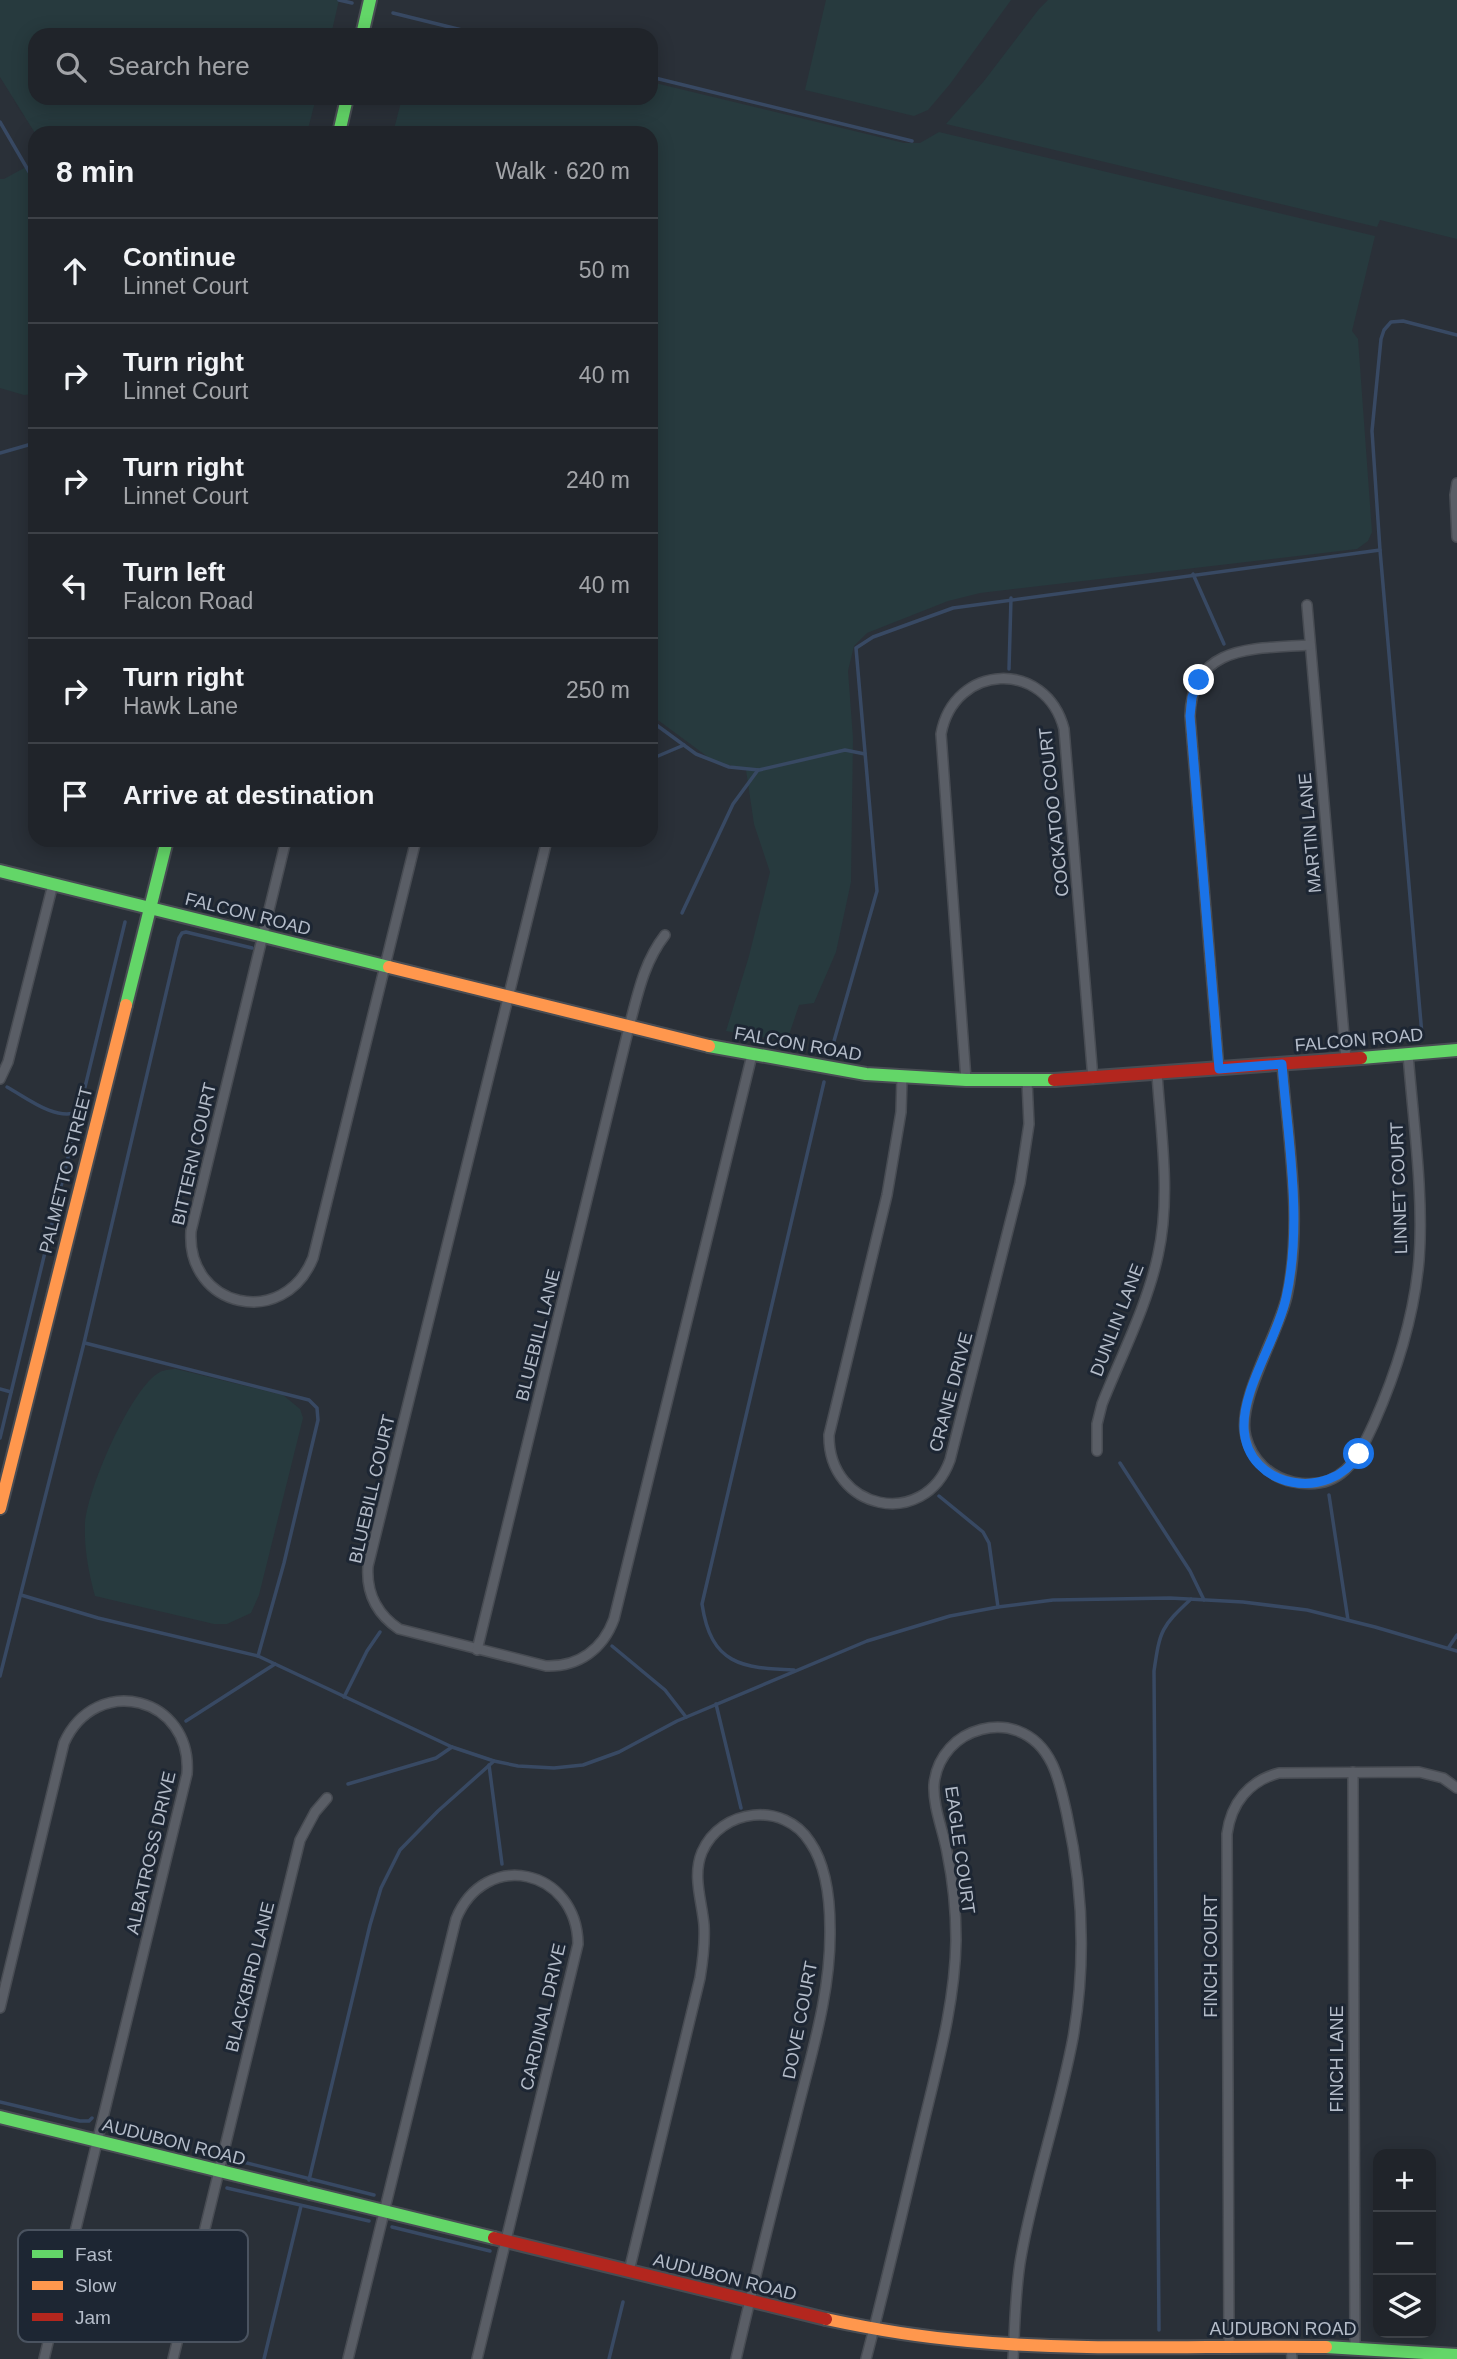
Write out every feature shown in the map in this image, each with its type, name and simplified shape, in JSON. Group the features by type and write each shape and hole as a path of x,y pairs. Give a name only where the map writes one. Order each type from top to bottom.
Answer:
{"street":[{"path":"364,28 370,0"},
{"path":"341,126 345,105"},
{"path":"1457,483 1457,537"},
{"name":"MARTIN LANE","path":"1307,604 1346,1059"},
{"path":"1219,1069 1190,716 1192,697 1205,672 1227,654 1245,649 1310,645"},
{"name":"COCKATOO COURT","path":"966,1080 941,734 946,716 962,694 978,684 1005,678 1032,685 1047,696 1058,711 1064,729 1093,1079"},
{"name":"PALMETTO STREET","path":"0,1508 165,847"},
{"name":"BITTERN COURT","path":"284,847 191,1240 197,1268 209,1284 224,1296 243,1302 261,1302 286,1293 300,1281 310,1266 414,847"},
{"name":"BLUEBILL COURT","path":"545,847 368,1575 374,1602 391,1624 408,1633 546,1666 564,1665 589,1655 602,1642 611,1627 752,1055"},
{"name":"FALCON ROAD","path":"0,872 752,1055 812,1066 902,1077 1027,1081 1093,1079 1457,1050"},
{"path":"0,1079 8,1062 53,884"},
{"name":"BLUEBILL LANE","path":"477,1650 629,1027 645,968 655,947 665,935"},
{"name":"LINNET COURT","path":"1282,1064 1294,1214 1292,1271 1276,1330 1247,1403 1244,1431 1252,1453 1267,1470 1287,1481 1310,1484 1339,1476 1355,1461 1384,1401 1407,1333 1419,1260 1420,1223 1408,1054"},
{"name":"DUNLIN LANE","path":"1097,1451 1097,1424 1102,1404 1151,1280 1158,1254 1164,1201 1157,1074"},
{"name":"CRANE DRIVE","path":"902,1077 901,1112 887,1195 829,1435 830,1455 844,1482 859,1495 888,1504 906,1502 925,1494 944,1473 950,1460 1020,1183 1029,1124 1027,1081"},
{"name":"ALBATROSS DRIVE","path":"0,2008 64,1743 81,1717 98,1706 118,1701 148,1705 169,1719 179,1733 187,1757 187,1774 75,2230"},
{"name":"EAGLE COURT","path":"866,2359 942,2045 953,1985 955,1907 947,1851 934,1798 934,1780 940,1763 956,1742 980,1730 1000,1727 1019,1732 1037,1742 1054,1766 1073,1843 1081,1921 1080,1984 1075,2029 1021,2255 1013,2359"},
{"name":"FINCH LANE","path":"1353,1772 1355,2346"},
{"name":"FINCH COURT","path":"1229,2346 1228,1825 1237,1801 1248,1788 1263,1778 1279,1773 1427,1773 1443,1778 1457,1788"},
{"name":"BLACKBIRD LANE","path":"205,2230 300,1840 308,1823 327,1798"},
{"name":"DOVE COURT","path":"629,2271 700,1978 704,1942 697,1880 701,1853 717,1831 728,1823 754,1814 775,1816 793,1825 812,1845 825,1882 830,1931 828,1971 820,2021 736,2359"},
{"name":"CARDINAL DRIVE","path":"348,2359 441,1977 460,1910 472,1893 488,1881 508,1876 528,1877 546,1883 566,1902 574,1917 578,1944 478,2359"},
{"name":"AUDUBON ROAD","path":"0,2117 506,2242 874,2329 968,2341 1157,2353 1229,2346 1292,2353 1355,2346 1418,2355 1457,2355"},
{"name":"BLACKBIRD LANE","path":"173,2359 177,2342"}],"green space":[{"path":"0,0 339,0 333,28 28,28 28,105 314,105 309,126 31,126 0,77"},
{"path":"826,0 1011,0 950,84 928,110 914,116 805,90"},
{"path":"1048,0 1457,0 1457,239 1380,220 1377,227 946,124"},
{"path":"658,84 904,143 920,143 939,132 1375,236 1352,331 1358,339 1372,532 1368,541 1357,549 980,593 948,601 867,633 854,646 848,671 853,738 851,882 836,952 814,1003 799,1005 787,1041 726,1031 749,956 770,872 754,824 746,770 712,760 658,720 658,126 395,126 400,105 658,105"},
{"path":"28,166 28,395 0,388 0,179"},
{"path":"176,1369 283,1395 300,1409 303,1418 259,1595 251,1613 227,1624 214,1624 95,1596 89,1570 85,1526 101,1467 124,1419 148,1382 160,1372"}],"waterway":[{"path":"339,0 352,3"},
{"path":"393,13 454,28"},
{"path":"658,79 912,141"},
{"path":"0,122 28,170"},
{"path":"1422,1035 1372,431 1381,339 1391,322 1403,321 1457,335"},
{"path":"0,453 28,445"},
{"path":"832,1048 877,891 856,648 873,637 953,608 1380,550"},
{"path":"1193,574 1224,644"},
{"path":"1009,669 1011,598"},
{"path":"658,726 696,754 729,767 759,770 845,750 865,754"},
{"path":"658,756 684,745"},
{"path":"682,913 733,804 758,770"},
{"path":"0,1438 125,922"},
{"path":"0,1676 84,1343 179,938 186,932 252,948"},
{"path":"794,1670 759,1667 732,1659 721,1651 713,1640 702,1604 824,1082"},
{"path":"7,1087 51,1111 69,1114 78,1112"},
{"path":"85,1343 309,1400 317,1408 318,1420 284,1563 258,1656"},
{"path":"0,1389 11,1392"},
{"path":"1120,1463 1190,1571 1204,1600"},
{"path":"1329,1495 1348,1620"},
{"path":"939,1496 983,1532 989,1543 998,1607"},
{"path":"21,1595 98,1618 258,1656 452,1747 518,1766 554,1768 583,1765 619,1752 677,1721 867,1641 950,1616 998,1607 1053,1600 1170,1598 1243,1602 1307,1610 1457,1651"},
{"path":"1159,2330 1154,1671 1163,1630 1191,1599"},
{"path":"344,1697 367,1651 380,1632"},
{"path":"1449,1647 1457,1635"},
{"path":"612,1646 665,1690 686,1717"},
{"path":"186,1721 275,1664"},
{"path":"716,1704 741,1808"},
{"path":"348,1784 436,1758 452,1747"},
{"path":"309,2180 381,1888 400,1850 438,1811 494,1761"},
{"path":"489,1765 502,1864"},
{"path":"0,2102 80,2121 89,2121 92,2118"},
{"path":"235,2160 374,2195"},
{"path":"227,2188 369,2221"},
{"path":"264,2359 301,2206"},
{"path":"392,2227 490,2251"},
{"path":"609,2359 623,2302"}],"traffic: fast":[{"path":"364,28 370,0"},
{"path":"341,126 345,105"},
{"path":"126,1005 165,847"},
{"path":"0,871 389,967"},
{"path":"709,1046 866,1074 966,1080 1054,1080"},
{"path":"1361,1058 1457,1050"},
{"path":"0,2117 494,2238"},
{"path":"1326,2347 1457,2355"}],"traffic: slow":[{"path":"389,967 709,1046"},
{"path":"0,1508 126,1005"},
{"path":"826,2319 914,2335 1013,2344 1102,2347 1326,2347"}],"traffic: jam":[{"path":"1054,1080 1361,1058"},
{"path":"494,2238 826,2319"}],"route":[{"path":"1199,680 1192,697 1190,716 1219,1069 1282,1064 1294,1214 1292,1271 1286,1299 1247,1403 1244,1431 1256,1459 1267,1470 1287,1481 1302,1484 1325,1482 1339,1476 1359,1454"}]}
